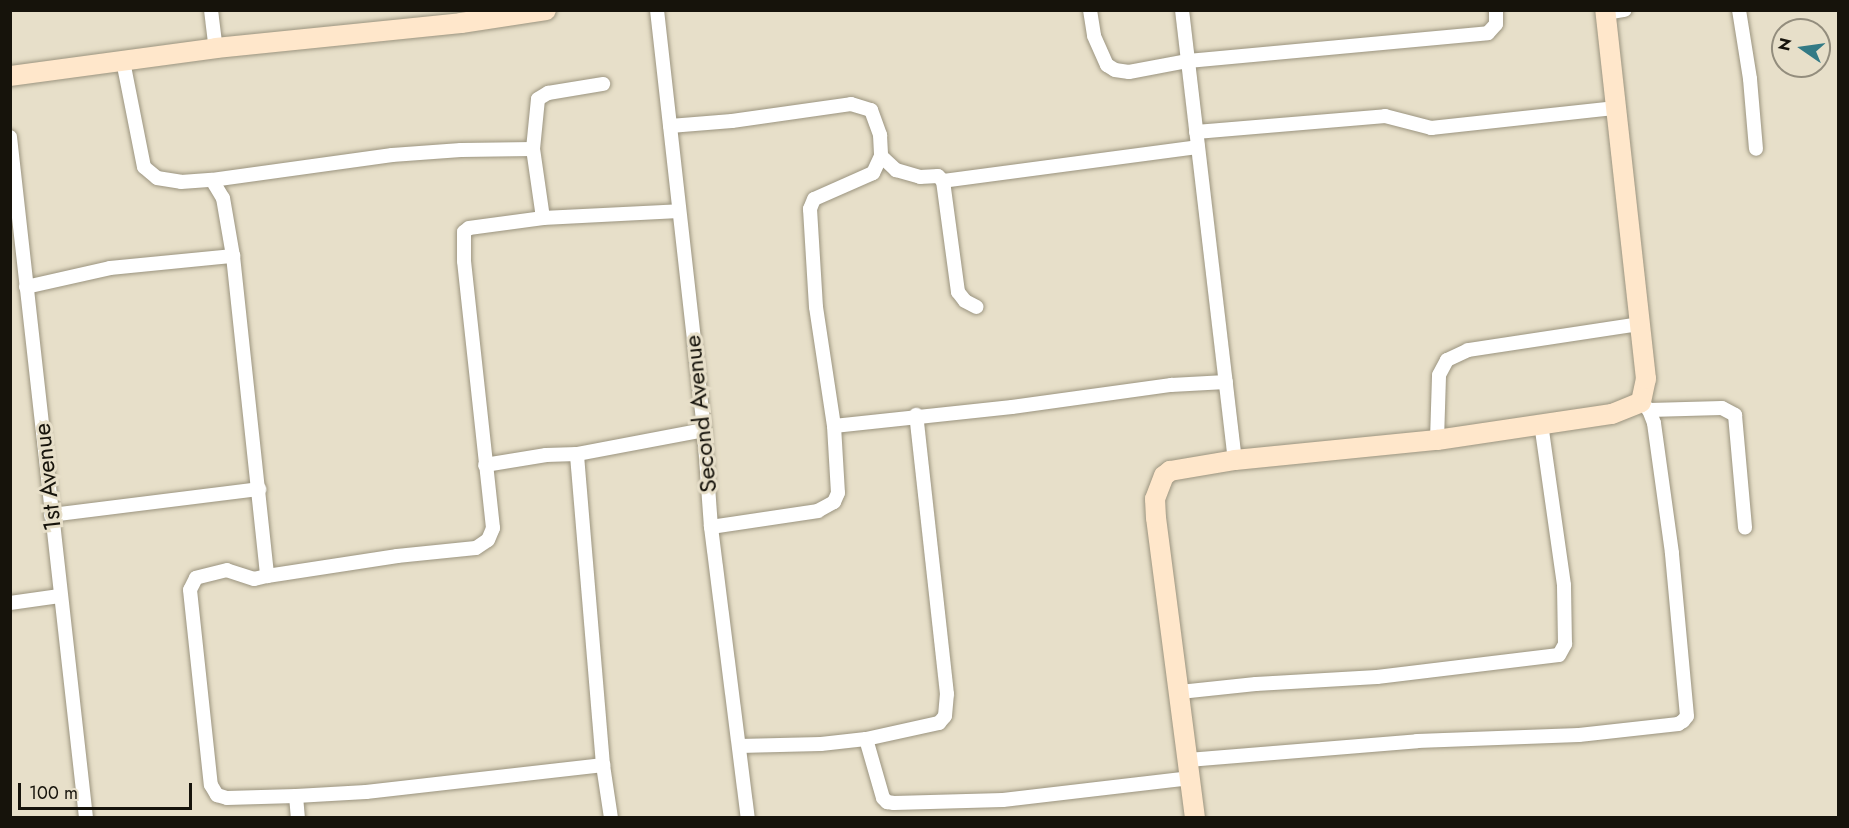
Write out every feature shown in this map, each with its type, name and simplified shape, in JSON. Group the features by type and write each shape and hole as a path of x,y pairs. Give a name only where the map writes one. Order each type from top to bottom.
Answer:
{"street":[{"path":"211,10 216,48"},
{"path":"10,76 216,48 461,23 546,10"},
{"name":"Second Avenue","path":"657,10 704,430 711,527 739,746 745,817"},
{"path":"1090,10 1094,36 1107,65 1114,70 1129,72 1188,62 1488,33 1496,24 1496,10"},
{"path":"1182,10 1235,460"},
{"path":"866,739 883,798 894,804 1003,800 1189,769 1417,741 1579,735 1683,722 1687,716 1673,565 1653,423 1645,406 1646,379 1605,12 1625,10"},
{"path":"1739,10 1750,79 1756,149"},
{"path":"123,61 141,152 149,174 157,178 181,182 212,180 392,155 461,150 532,149"},
{"path":"543,218 532,149 535,107 542,94 603,84"},
{"path":"670,126 722,122 851,104 871,110 878,127 881,156 873,173 814,199 810,209 816,307 834,426 838,493 830,506 818,511 711,527"},
{"path":"1196,132 1385,116 1431,128 1616,108"},
{"name":"1st Avenue","path":"10,137 14,212 26,287 86,818"},
{"path":"943,181 1198,147"},
{"path":"881,156 896,170 920,177 938,176 943,181 958,292 965,301 977,307"},
{"path":"212,180 223,198 233,256 267,576"},
{"path":"603,765 366,792 227,798 217,795 211,786 190,590 196,578 227,570 254,579 397,556 476,548 488,540 493,528 463,237 469,228 543,218 679,211"},
{"path":"26,287 110,268 233,256"},
{"path":"1437,440 1439,375 1447,360 1468,350 1640,324"},
{"path":"834,426 916,415 1012,407 1171,386 1226,382"},
{"path":"1195,818 1155,499 1159,484 1170,471 1235,460 1437,440 1611,414 1645,406 1722,408 1735,414 1745,528"},
{"path":"739,746 794,745 866,739 939,723 945,716 947,694 916,415"},
{"path":"1180,692 1377,676 1559,655 1565,644 1564,585 1541,424"},
{"path":"485,465 546,455 577,454 704,430"},
{"path":"577,454 603,765 611,818"},
{"path":"51,515 259,489"},
{"path":"10,603 60,596"},
{"path":"296,796 298,818"}]}
